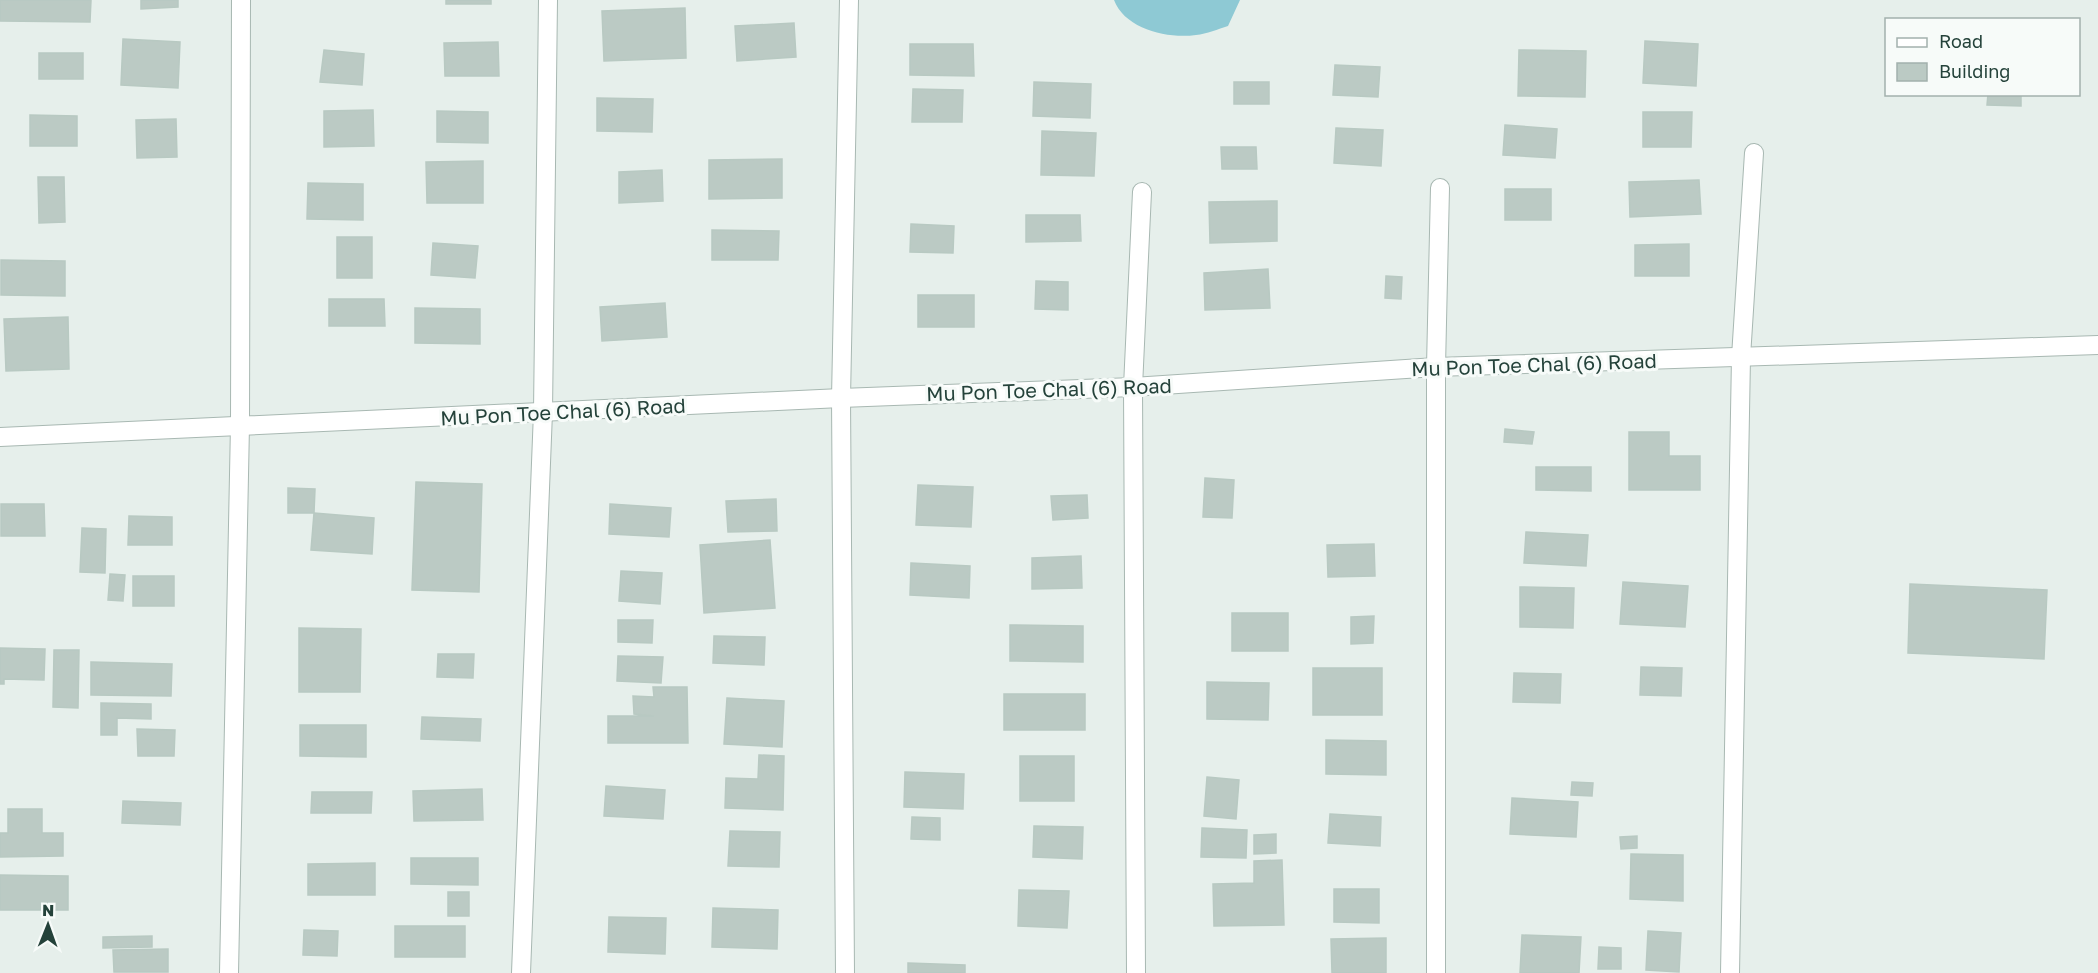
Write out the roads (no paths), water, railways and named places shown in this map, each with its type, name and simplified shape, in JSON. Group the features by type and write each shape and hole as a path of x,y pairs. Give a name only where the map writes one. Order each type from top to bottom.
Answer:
{"street":[{"path":"228,973 240,425 241,0"},
{"path":"521,973 543,412 548,0"},
{"path":"845,973 841,398 849,0"},
{"path":"1730,973 1741,357 1754,153"},
{"path":"1436,973 1436,367 1440,188"},
{"path":"1136,973 1133,387 1142,192"},
{"name":"Mu Pon Toe Chal (6) Road","path":"0,437 841,398 1133,387 1436,367 2098,345"}],"water":[{"path":"1114,0 1240,0 1228,26 1204,34 1185,36 1160,33 1137,25 1119,10"}]}
